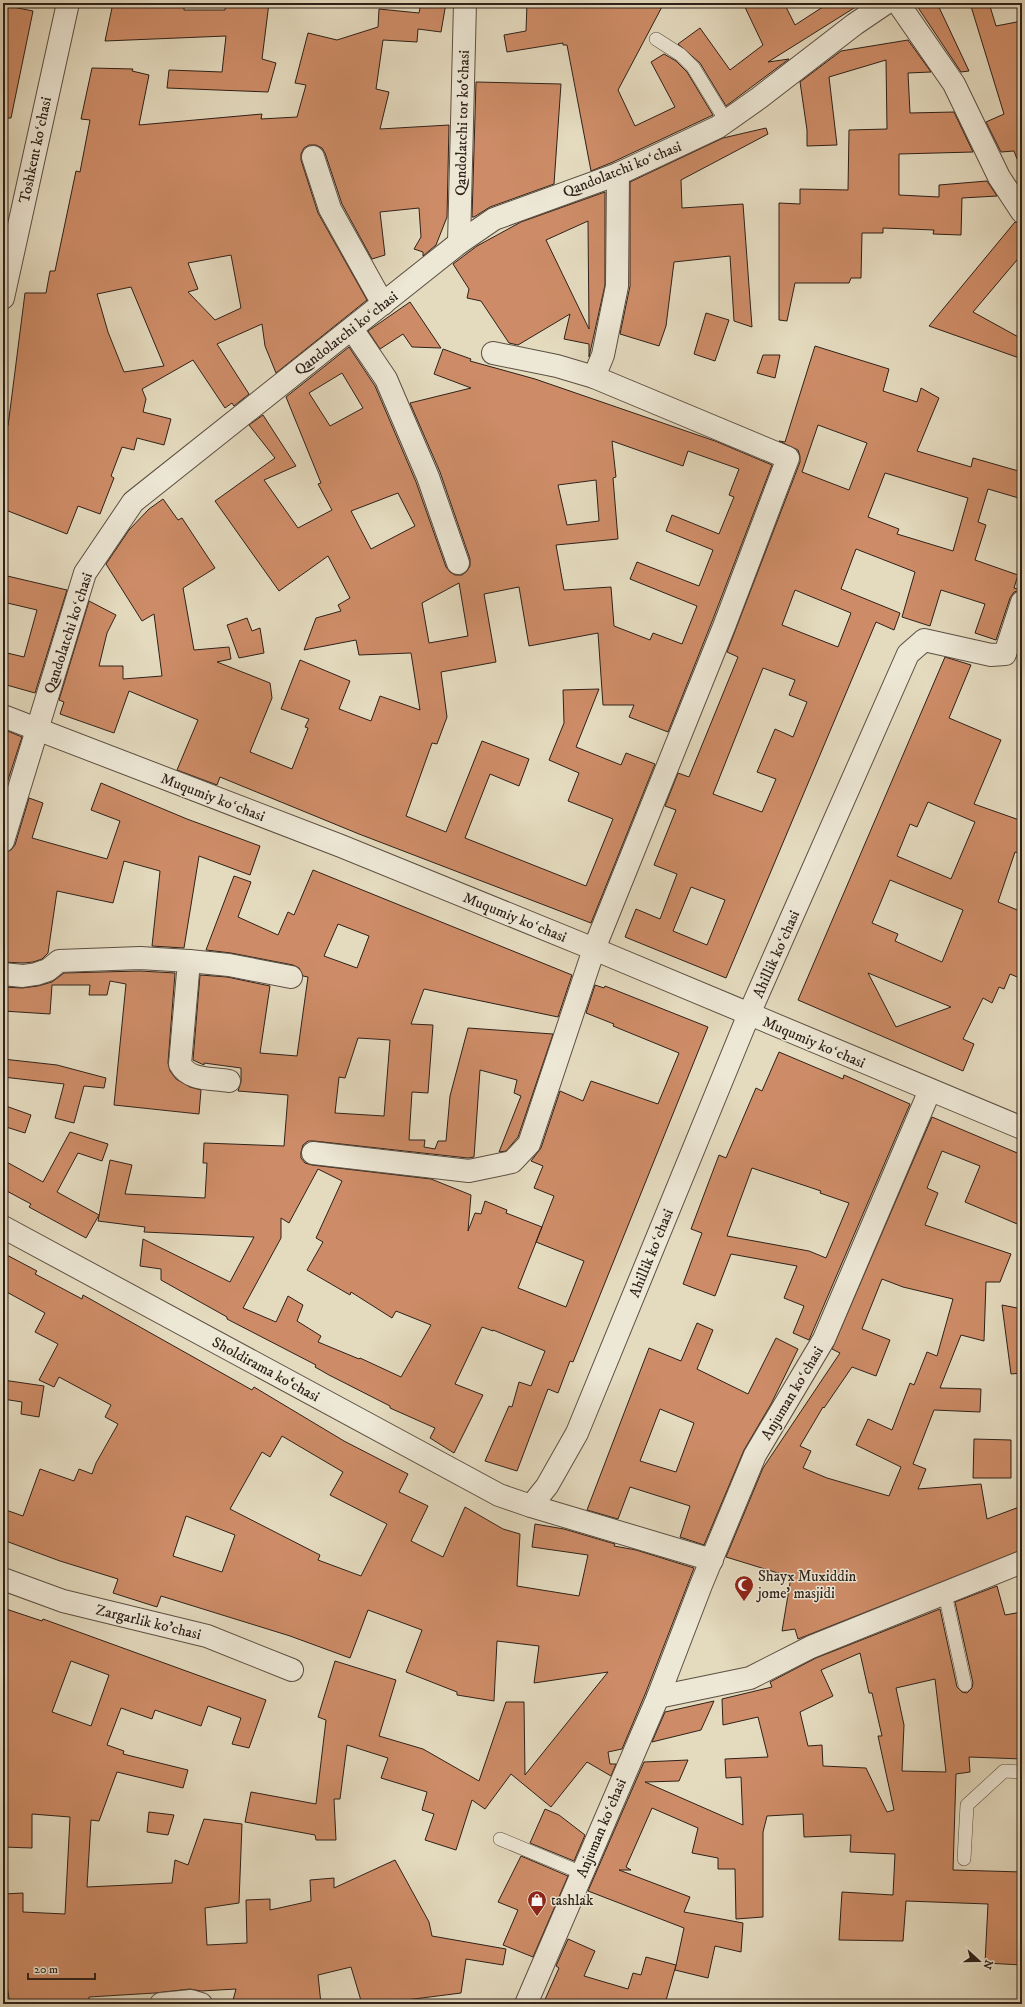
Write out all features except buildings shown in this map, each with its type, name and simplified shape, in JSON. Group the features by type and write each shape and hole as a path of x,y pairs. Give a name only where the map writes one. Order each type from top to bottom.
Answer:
{"street":[{"name":"Toshkent koʻchasi","path":"3,298 68,3"},
{"name":"Qandolatchi tor ko‘chasi","path":"459,243 465,3"},
{"name":"Qandolatchi koʻchasi","path":"3,841 85,573 133,502 459,243 494,219 618,174 692,140 726,121 855,24 886,3"},
{"path":"898,3 954,84 999,178 1022,212"},
{"path":"313,157 330,209 383,304"},
{"path":"594,378 603,355 617,286 618,174"},
{"path":"352,328 386,379 428,477 458,563"},
{"path":"313,1153 469,1171 512,1162 529,1144 594,949 725,624 788,458 594,378 557,366 493,353"},
{"name":"Ahillik koʻchasi","path":"531,1506 548,1486 576,1433 749,1014 908,654 924,640 991,655 1004,654 1022,602"},
{"name":"Muqumiy koʻchasi","path":"3,716 340,846 594,949 1022,1128"},
{"path":"3,974 23,976 36,974 48,970 58,961 140,958 229,965 291,977"},
{"path":"189,961 180,1064 184,1070 192,1076 229,1081"},
{"name":"Anjuman koʻchasi","path":"526,2004 658,1697 755,1455 824,1340 930,1090"},
{"name":"Sholdirama ko‘chasi","path":"3,1227 499,1495 712,1560"},
{"path":"658,1697 750,1678 811,1647 1022,1562"},
{"name":"Zargarlik ko'chasi","path":"3,1579 63,1601 207,1636 292,1670"},
{"path":"161,2004 191,2001 201,2004"}],"lane":[{"path":"656,39 681,55 693,67 726,121"},
{"path":"945,1594 965,1685"},
{"path":"964,1859 967,1805 1004,1771 1022,1772"},
{"path":"500,1839 582,1873"}],"place":[{"name":"Shayx Muxiddin jome' masjidi","path":"744,1602"},
{"name":"tashlak","path":"537,1917"}]}
